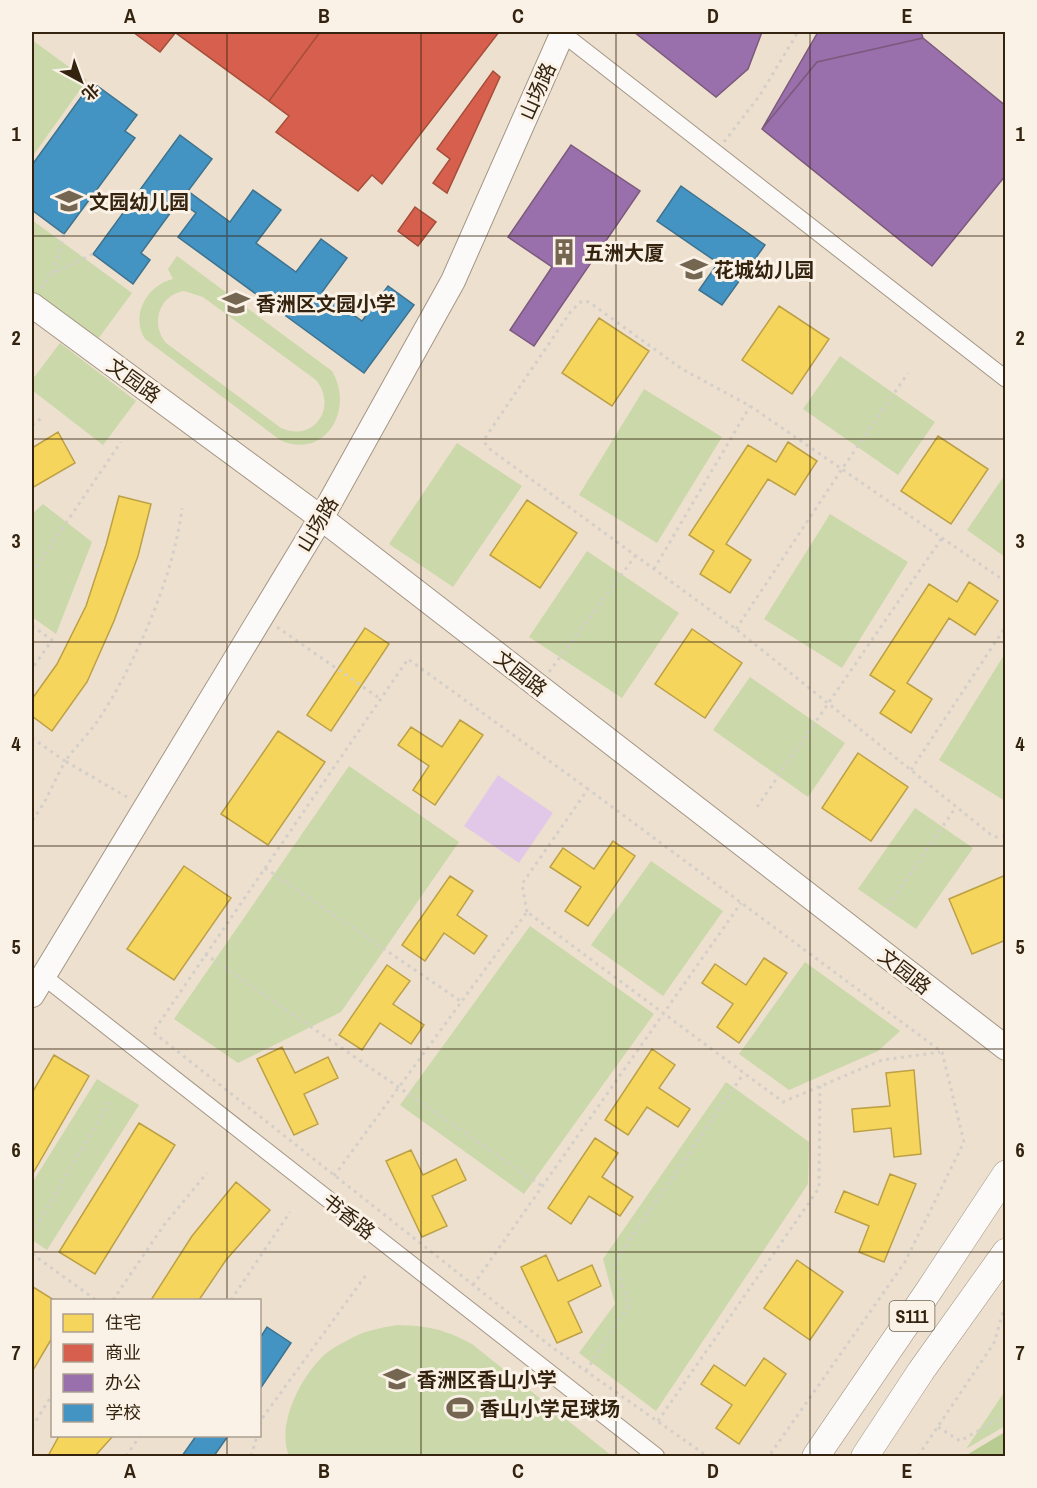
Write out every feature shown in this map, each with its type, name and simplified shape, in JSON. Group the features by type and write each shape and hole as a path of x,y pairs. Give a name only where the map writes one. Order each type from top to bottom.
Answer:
{"main road":[{"name":"S111","path":"816,1456 1005,1174"},
{"name":"S111","path":"865,1456 921,1371 1005,1252"}],"street":[{"path":"563,32 1005,379"},
{"name":"山场路","path":"37,985 321,518 453,281 563,32"},
{"name":"文园路","path":"35,298 1005,1048"},
{"name":"书香路","path":"37,985 656,1456"}],"path":[{"path":"716,153 760,94 798,32"},
{"path":"35,298 53,273 64,234"},
{"path":"53,273 93,254"},
{"path":"1005,582 750,406 682,369 589,302 582,301 571,311 488,433 485,442 491,450 736,629 990,834 996,837 1005,836"},
{"path":"736,629 909,373"},
{"path":"654,569 750,406"},
{"path":"32,425 43,417"},
{"path":"32,573 121,442"},
{"path":"32,821 44,803 65,761 97,722 130,663 159,599 179,531 183,508"},
{"path":"757,807 942,538"},
{"path":"538,686 636,555"},
{"path":"261,616 379,698"},
{"path":"32,626 52,640 32,669"},
{"path":"910,771 1005,626"},
{"path":"707,1456 553,1348 153,1032 379,698 408,659 588,789 942,1052 964,1142 905,1263 769,1456"},
{"path":"32,738 65,761 127,797"},
{"path":"588,789 522,884 527,912 783,1102 882,1060 942,1052"},
{"path":"888,906 956,807"},
{"path":"264,867 462,1002"},
{"path":"473,1285 741,903"},
{"path":"334,1176 527,912"},
{"path":"205,954 542,1186"},
{"path":"586,1371 629,1306 615,1262 744,1073"},
{"path":"658,1422 819,1188 820,1086"},
{"path":"32,1234 110,1101"},
{"path":"114,1299 164,1225 207,1173"},
{"path":"232,1299 290,1212"},
{"path":"32,1254 95,1299"},
{"path":"261,1420 366,1275"},
{"path":"918,1456 994,1343 1005,1302"},
{"path":"32,1427 51,1397"},
{"path":"938,1427 960,1441 1005,1415"},
{"path":"126,1456 139,1437"},
{"path":"251,1456 256,1437"}],"green space":[{"path":"32,40 87,80 32,157"},
{"path":"32,220 132,293 95,343 32,296"},
{"path":"177,256 332,371 338,386 340,401 338,415 332,428 322,437 310,443 296,445 280,440 145,339 139,321 140,311 156,288 173,279 168,269","holes":["184,291 203,297 316,380 322,390 324,401 319,420 312,427 303,431 281,428 166,343 161,335 158,319 163,304 168,298"]},
{"path":"60,343 136,401 103,445 32,390 32,380"},
{"path":"840,356 935,422 898,475 803,409"},
{"path":"644,389 722,437 657,543 579,495"},
{"path":"457,443 522,486 453,587 389,544"},
{"path":"1004,476 1006,477 1005,557 967,530"},
{"path":"43,504 92,542 56,634 32,617 32,514"},
{"path":"830,514 908,562 842,668 764,619"},
{"path":"587,551 679,613 622,698 529,637"},
{"path":"1006,655 1005,801 939,760"},
{"path":"750,677 845,743 808,797 713,730"},
{"path":"349,766 459,842 341,1012 238,1063 174,1019"},
{"path":"915,808 973,848 916,929 858,889"},
{"path":"651,861 723,911 663,996 591,945"},
{"path":"530,926 654,1014 524,1194 400,1105"},
{"path":"805,962 900,1031 878,1051 789,1090 739,1054"},
{"path":"97,1079 139,1105 47,1250 32,1240 32,1183"},
{"path":"726,1082 809,1142 808,1184 656,1411 579,1353 615,1304 603,1259"},
{"path":"397,1325 436,1329 472,1344 612,1456 289,1456 286,1443 288,1416 299,1388 315,1364 324,1355 354,1337 372,1330"},
{"path":"1005,1391 1005,1426 966,1449"},
{"path":"1005,1432 1005,1456 965,1456"}],"shaded area":[{"path":"498,775 553,813 519,863 464,826"}],"building: 住宅":[{"path":"779,306 829,339 792,394 742,360"},
{"path":"599,318 649,351 612,406 562,373"},
{"path":"58,432 75,463 32,488 32,448"},
{"path":"938,436 988,469 951,524 901,491"},
{"path":"788,442 817,461 795,495 768,479 726,544 751,560 730,593 700,574 714,551 689,535 748,445 776,462"},
{"path":"119,496 151,504 138,556 114,621 87,682 52,731 32,716 32,699 57,664 86,606"},
{"path":"527,500 577,533 540,588 490,555"},
{"path":"969,582 998,601 975,635 949,618 907,683 932,699 911,733 880,713 895,691 870,675 929,584 957,602"},
{"path":"365,628 389,644 331,731 307,715"},
{"path":"692,629 742,663 705,718 655,684"},
{"path":"460,720 483,735 435,805 413,790 429,766 398,745 411,727 442,747"},
{"path":"278,731 325,762 268,845 221,814"},
{"path":"858,753 908,787 871,841 822,808"},
{"path":"613,841 635,856 588,926 565,911 581,887 550,867 563,848 594,869"},
{"path":"184,866 231,898 174,980 127,949"},
{"path":"1006,875 1006,940 972,954 949,899"},
{"path":"450,876 473,891 457,915 487,936 474,954 444,933 425,961 402,945"},
{"path":"764,958 787,973 739,1043 717,1027 733,1004 702,983 715,964 746,985"},
{"path":"387,965 410,981 393,1004 424,1025 411,1044 380,1023 362,1050 339,1035"},
{"path":"282,1047 295,1073 328,1057 338,1078 304,1094 318,1124 294,1135 257,1059"},
{"path":"652,1049 675,1065 659,1088 690,1109 678,1127 647,1107 628,1135 605,1120"},
{"path":"54,1055 89,1076 32,1175 32,1093"},
{"path":"914,1070 921,1154 894,1157 891,1128 854,1132 852,1109 890,1106 886,1073"},
{"path":"139,1123 175,1145 95,1274 59,1252"},
{"path":"595,1138 618,1153 602,1177 633,1197 620,1216 589,1196 571,1224 548,1208"},
{"path":"411,1150 423,1175 456,1159 466,1180 432,1196 447,1226 422,1237 386,1161"},
{"path":"890,1174 916,1184 884,1262 859,1252 869,1226 835,1212 844,1191 878,1205"},
{"path":"236,1182 270,1210 226,1260 200,1299 152,1299 192,1236"},
{"path":"546,1255 558,1281 592,1265 601,1286 568,1302 582,1332 557,1343 521,1267"},
{"path":"797,1260 843,1292 810,1340 764,1308"},
{"path":"33,1287 52,1299 51,1340 32,1372"},
{"path":"764,1358 786,1374 739,1444 716,1428 732,1405 701,1384 714,1365 745,1386"},
{"path":"58,1437 112,1437 95,1456 48,1456"}],"building: 商业":[{"path":"133,32 176,32 160,52"},
{"path":"320,32 269,101 176,33"},
{"path":"320,32 499,32 382,184 372,175 358,191 276,132 289,116 269,101"},
{"path":"493,71 500,77 447,193 433,183 450,159 437,149"},
{"path":"415,207 436,222 418,246 398,231"}],"building: 办公":[{"path":"634,32 762,32 748,69 716,97"},
{"path":"818,32 921,32 923,38 817,62 762,129"},
{"path":"923,38 1006,106 1006,175 932,266 762,129 817,62"},
{"name":"五洲大厦","path":"571,145 640,191 534,346 510,330 552,267 508,237"}],"building: 学校":[{"path":"92,82 137,115 125,131 135,138 64,234 32,210 32,165"},
{"path":"180,135 212,159 188,191 230,222 253,190 281,210 256,243 296,272 321,239 347,258 322,292 362,321 388,286 414,305 364,373 178,237 196,213 179,201 141,253 150,260 133,284 93,254"},
{"path":"681,186 765,245 722,305 699,290 718,263 657,221"},
{"path":"267,1327 291,1343 261,1388 261,1336"},
{"path":"195,1437 227,1437 214,1456 182,1456"}],"place":[{"name":"文园幼儿园","path":"69,201"},
{"name":"五洲大厦","path":"564,252"},
{"name":"花城幼儿园","path":"694,269"},
{"name":"香洲区文园小学","path":"236,303"},
{"name":"香洲区香山小学","path":"397,1379"},
{"name":"香山小学足球场","path":"460,1408"}]}
